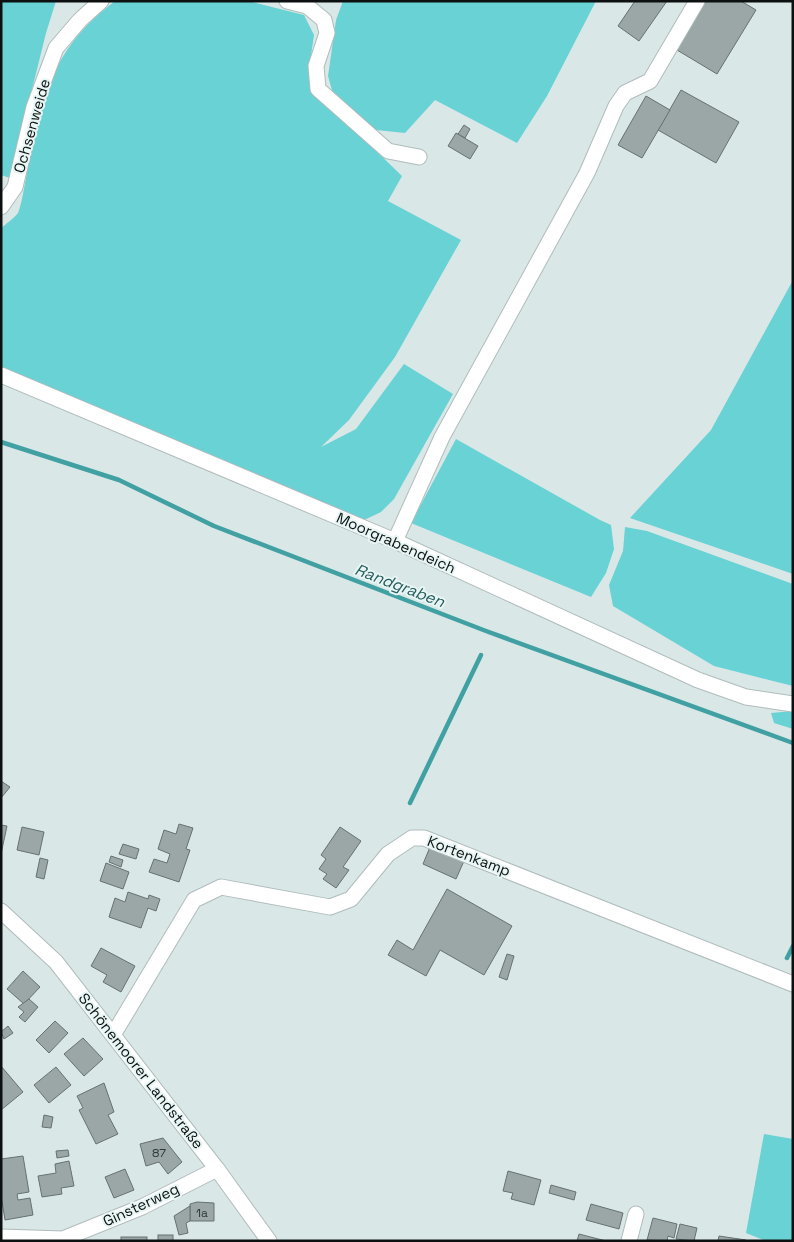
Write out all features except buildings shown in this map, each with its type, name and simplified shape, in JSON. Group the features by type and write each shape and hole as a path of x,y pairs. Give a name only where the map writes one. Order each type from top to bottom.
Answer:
{"street":[{"name":"Ochsenweide","path":"1,207 15,187 34,107 56,48 80,20 101,1"},
{"path":"287,1 307,6 324,20 327,33 316,66 318,89 388,151 419,157"},
{"path":"395,541 442,437 587,173 616,106 625,93 650,81 697,1"},
{"name":"Moorgrabendeich","path":"1,375 95,417 395,541 698,680 746,697 793,704"},
{"name":"Kortenkamp","path":"113,1035 194,900 221,888 330,907 351,899 388,854 412,838 424,838 793,984"},
{"name":"Schönemoorer Landstraße","path":"1,911 56,962 218,1169 269,1241"},
{"name":"Ginsterweg","path":"1,1237 63,1240 142,1207 218,1169"},
{"path":"629,1241 636,1214"}],"shaded area":[{"path":"1,1 56,1 46,33 10,178 1,175"},
{"path":"115,1 248,1 304,15 314,35 309,69 310,87 402,176 388,201 461,240 395,357 349,420 321,447 356,429 404,364 453,394 394,499 381,512 362,521 1,368 1,228 20,209 41,112 55,72 65,53 78,36 94,18"},
{"path":"343,1 596,1 547,96 517,143 435,100 405,133 376,130 333,94 328,76 336,20"},
{"path":"793,280 793,574 630,518 711,430"},
{"path":"456,439 611,525 614,549 606,573 591,597 411,523"},
{"path":"625,527 647,531 793,584 793,686 714,666 613,606 609,585 623,551"},
{"path":"793,711 793,729 774,723 771,713"},
{"path":"764,1134 793,1139 793,1241 766,1241 746,1233"}],"waterway":[{"name":"Randgraben","path":"1,442 119,480 214,526 486,631 793,743"},
{"path":"410,803 481,655"},
{"path":"787,958 793,946"}]}
